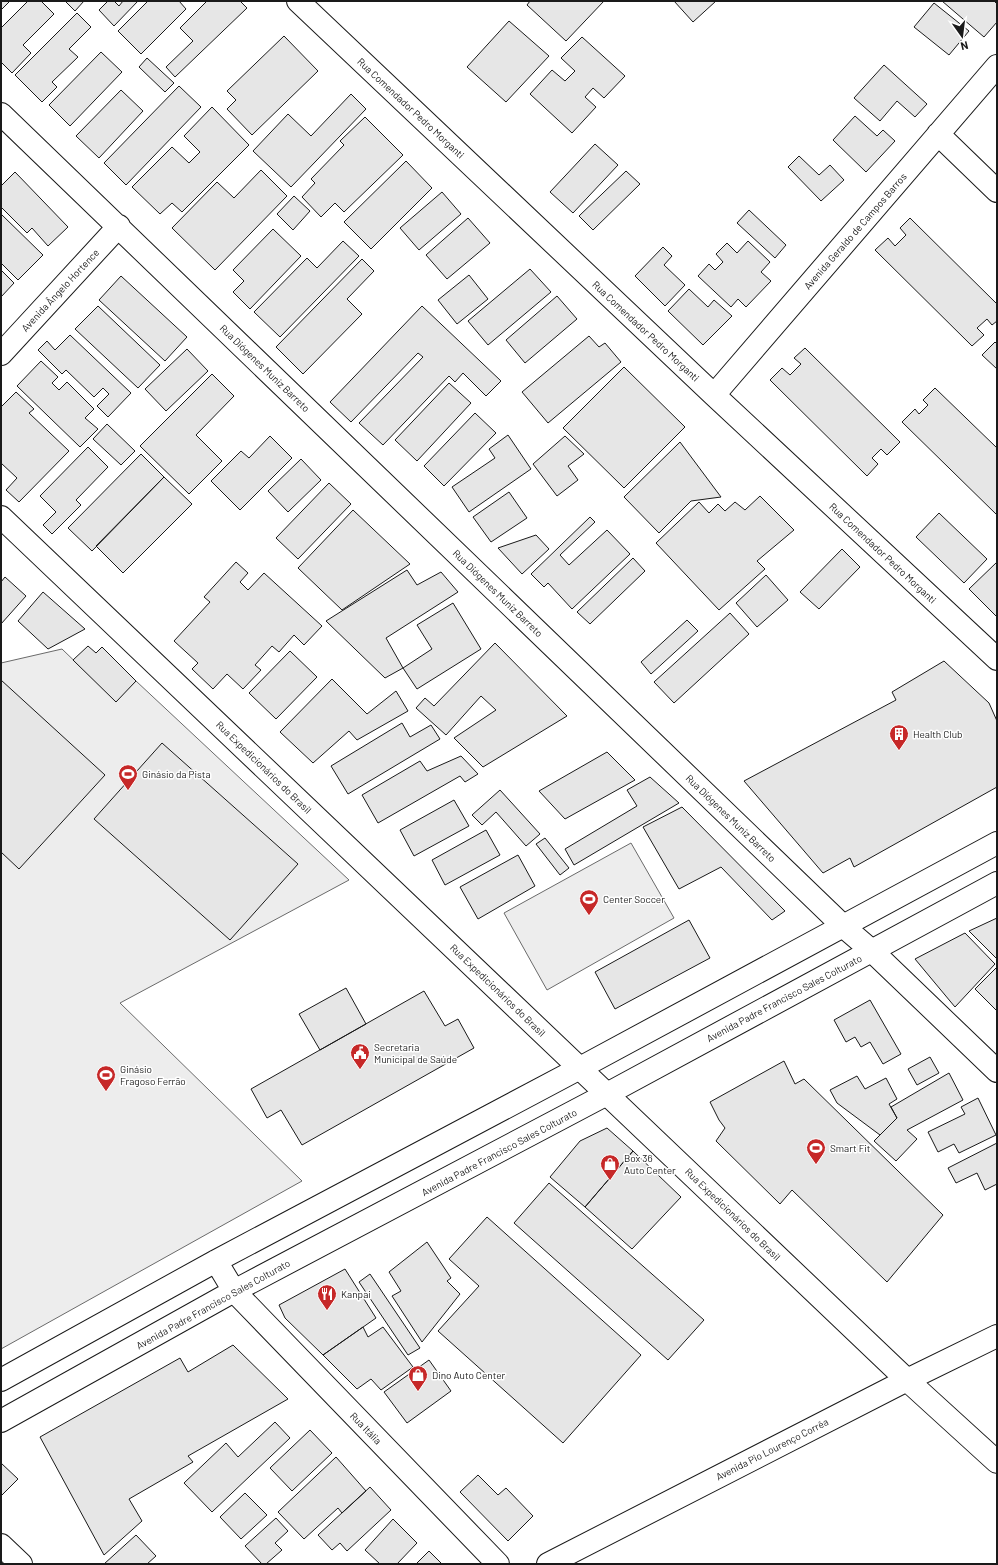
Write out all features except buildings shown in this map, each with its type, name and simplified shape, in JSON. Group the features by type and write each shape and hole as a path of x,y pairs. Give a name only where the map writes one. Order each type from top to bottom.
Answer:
{"street":[{"name":"Rua Comendador Pedro Morganti","path":"298,1 714,395 997,659"},
{"name":"Avenida Geraldo de Campos Barros","path":"714,395 997,66"},
{"name":"Rua Diógenes Muniz Barreto","path":"1,114 119,226 844,927 872,951 997,1071"},
{"path":"938,134 997,191"},
{"name":"Avenida Ângelo Hortence","path":"1,354 119,226"},
{"name":"Rua Expedicionários do Brasil","path":"1,517 907,1380 997,1462"},
{"path":"1,1380 216,1261 997,844"},
{"name":"Avenida Padre Francisco Sales Colturato","path":"1,1421 234,1292 607,1094 997,883"},
{"name":"Rua Itália","path":"216,1261 234,1292 498,1564"},
{"name":"Avenida Pio Lourenço Corrêa","path":"548,1564 907,1380 997,1336"},
{"path":"1,1545 21,1564"}],"shaded area":[{"path":"62,649 116,701 136,681 349,880 120,1003 302,1181 1,1349 1,663"},
{"name":"Center Soccer","path":"631,843 674,918 547,990 504,913"}],"place":[{"name":"Health Club","path":"899,751"},
{"name":"Ginásio da Pista","path":"128,791"},
{"name":"Center Soccer","path":"589,916"},
{"name":"Secretaria Municipal de Saúde","path":"360,1070"},
{"name":"Ginásio Fragoso Ferrão","path":"106,1092"},
{"name":"Smart Fit","path":"816,1165"},
{"name":"Box 36 Auto Center","path":"610,1181"},
{"name":"Kanpai","path":"327,1311"},
{"name":"Dino Auto Center","path":"418,1392"}]}
